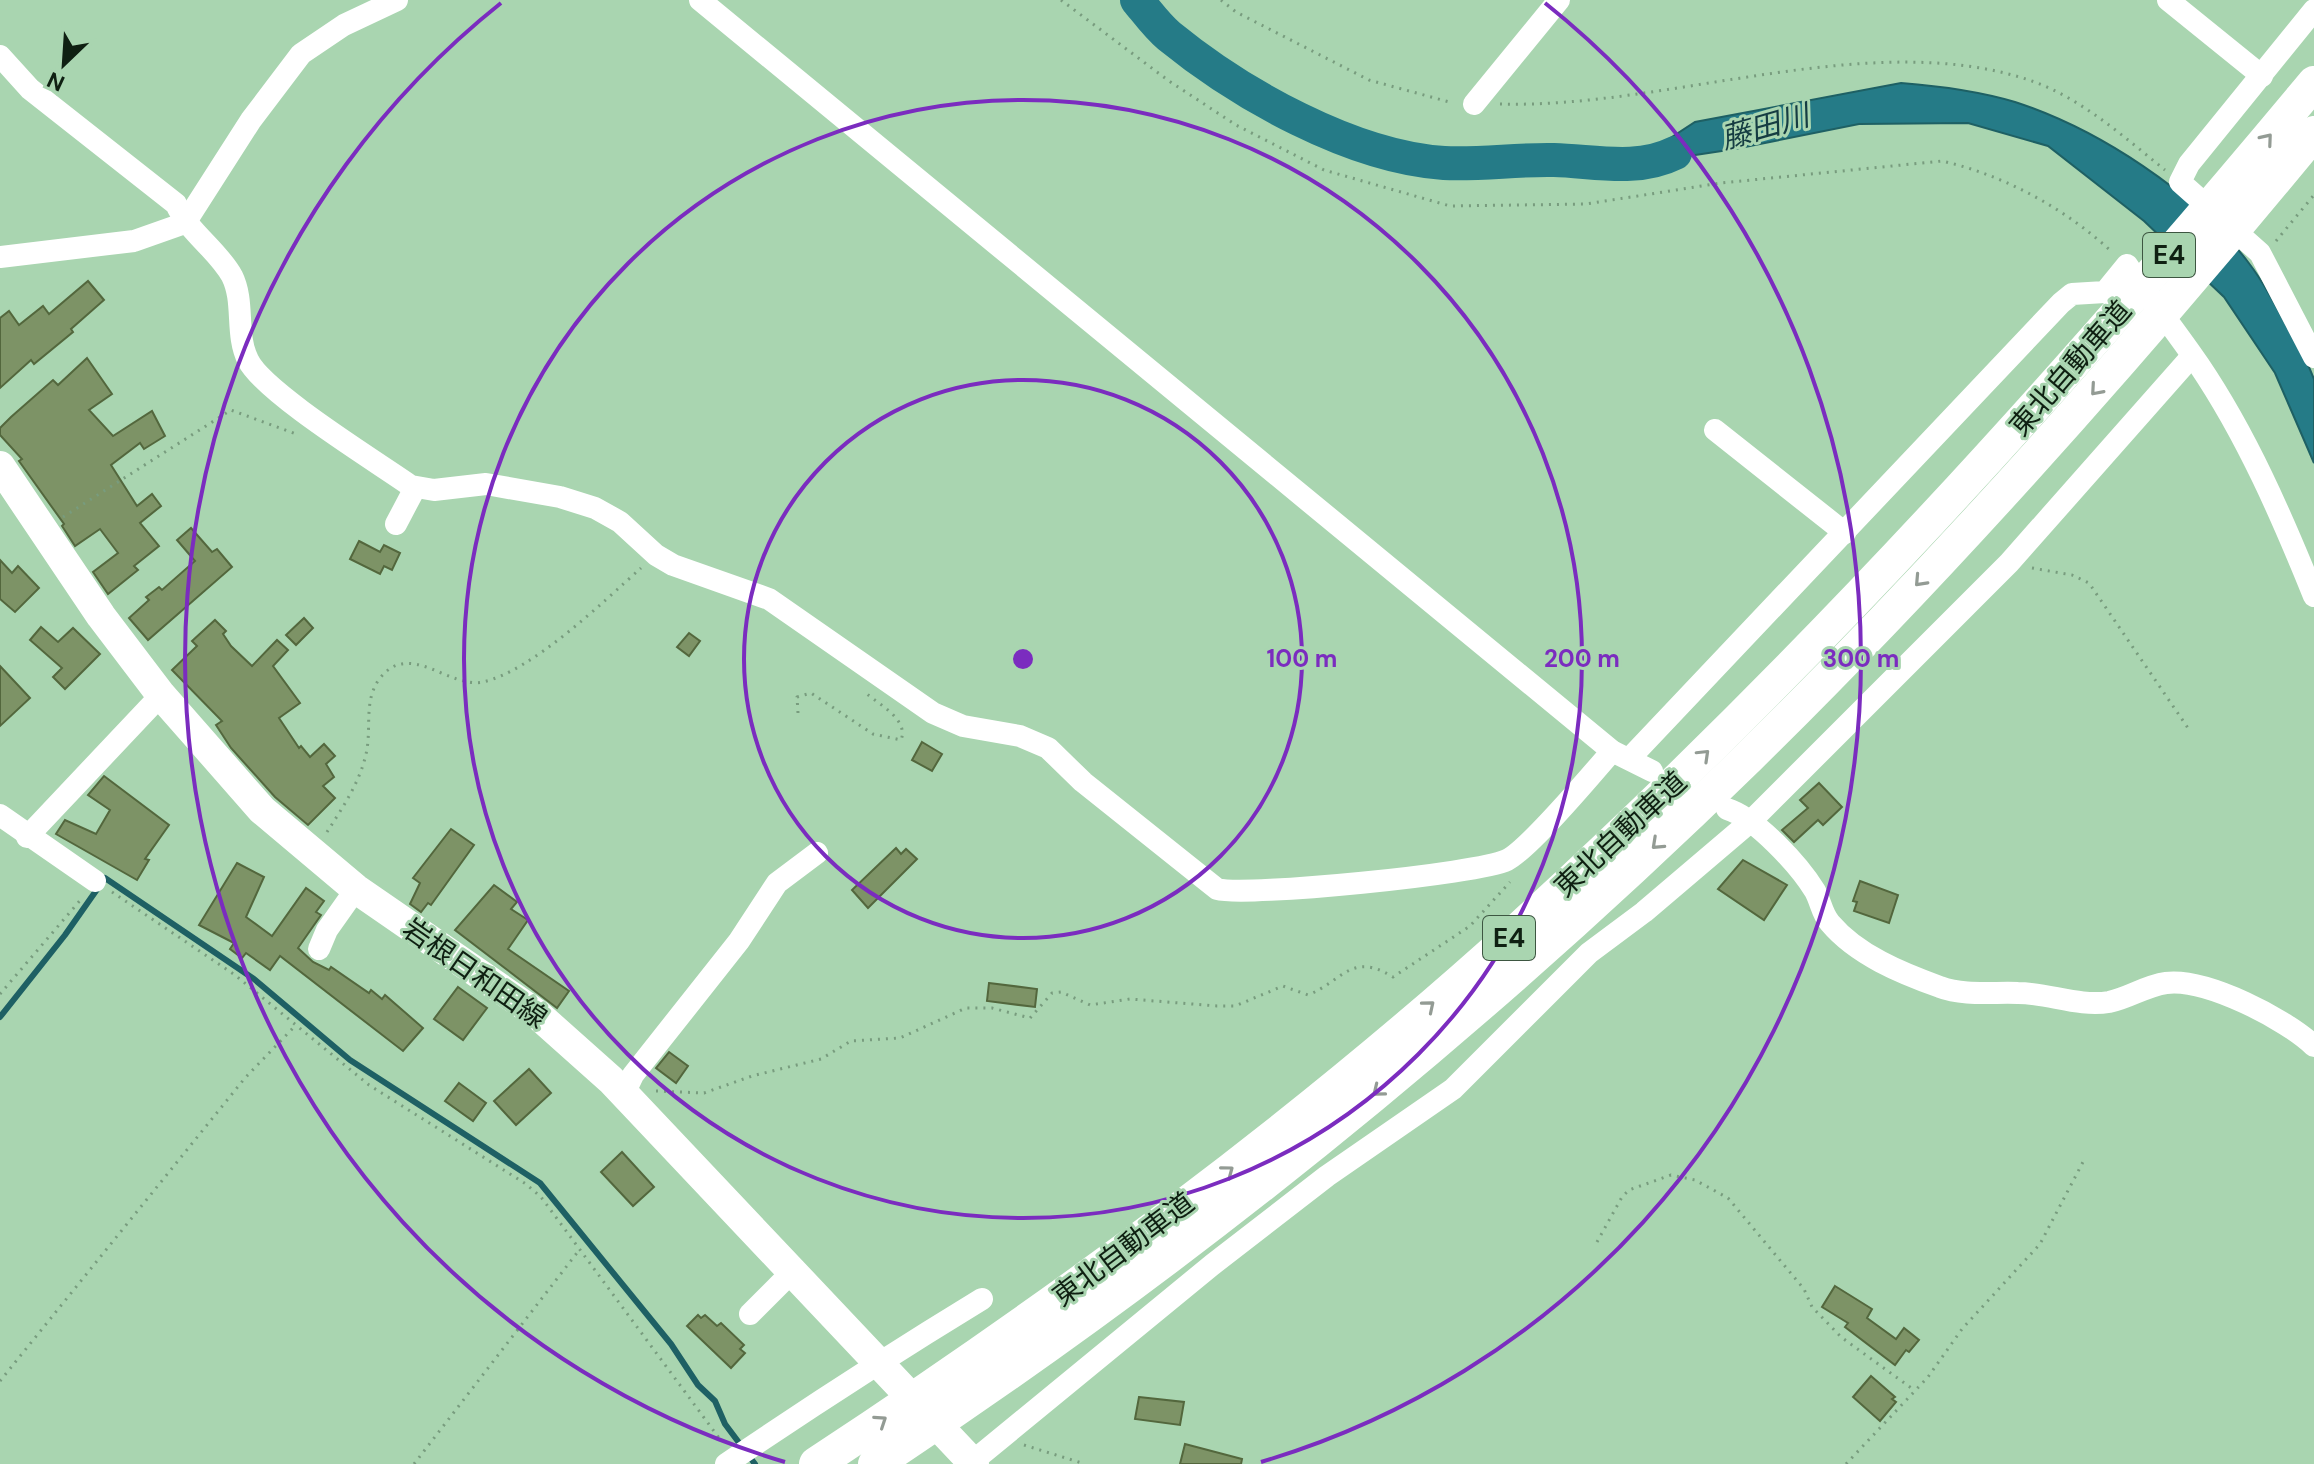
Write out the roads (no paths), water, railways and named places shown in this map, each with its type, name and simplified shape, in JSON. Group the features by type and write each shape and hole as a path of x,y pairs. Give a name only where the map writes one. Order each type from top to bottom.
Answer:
{"highway":[{"name":"東北自動車道","path":"2235,204 2314,83"},
{"name":"東北自動車道","path":"875,1464 1010,1373 1262,1185 1409,1066 1536,956 1750,756 1883,621 2235,204 2314,133"},
{"name":"東北自動車道","path":"816,1464 987,1350 1264,1144 1515,932 1723,736 1862,596 1996,453 2132,323"}],"main road":[{"name":"岩根日和田線","path":"0,466 101,616 161,695 210,746 262,810 356,889 537,1014 624,1094 968,1458"}],"street":[{"path":"0,257 134,241 185,223 251,120 301,54 344,25 397,0"},
{"path":"700,0 1621,755 1652,771"},
{"path":"1474,104 1559,0"},
{"path":"2168,0 2262,76"},
{"path":"2314,10 2189,164 2180,182 2260,253 2314,357"},
{"path":"0,56 30,89 176,204 185,223 232,276 245,355 251,367 290,401 415,488 434,490 471,483 560,497 595,508 620,522 656,555 697,575 742,587 769,599 933,713 963,726 1020,736 1048,748 1083,782 1207,884 1228,892 1405,877 1508,860 1621,755 1845,533 2061,303 2072,294 2105,292 2127,265 2192,356 2270,494 2314,596"},
{"path":"968,1458 1006,1435 1212,1265 1327,1176 1453,1089 1589,953 1644,912 1751,821 2009,563 2192,356"},
{"path":"1715,430 1845,533"},
{"path":"396,524 415,488"},
{"path":"27,837 161,695"},
{"path":"1727,809 1751,821 1797,868 1816,893 1829,922 1856,947 1941,988 1959,992 2027,993 2107,1003 2143,987 2183,983 2221,993 2271,1017 2314,1046"},
{"path":"0,815 27,837 95,881"},
{"path":"624,1094 633,1075 739,941 777,883 817,853"},
{"path":"319,949 327,930 356,889"},
{"path":"750,1314 792,1272"},
{"path":"740,1460 847,1387 883,1368 982,1299"}],"water":[{"path":"1901,83 1987,95 2047,114 2143,166 2201,211 2257,274 2309,367 2314,379 2314,463 2275,373 2224,297 2144,221 2048,146 1968,123 1859,124 1735,149 1629,165 1695,122"}],"waterway":[{"name":"藤田川","path":"1137,0 1169,36 1229,79 1299,119 1372,149 1444,163 1540,160 1631,164 1661,159 1675,153"},
{"path":"0,1017 65,935 105,878 254,979 350,1060 540,1183 671,1344 698,1385 715,1401 725,1424 755,1464"}]}
